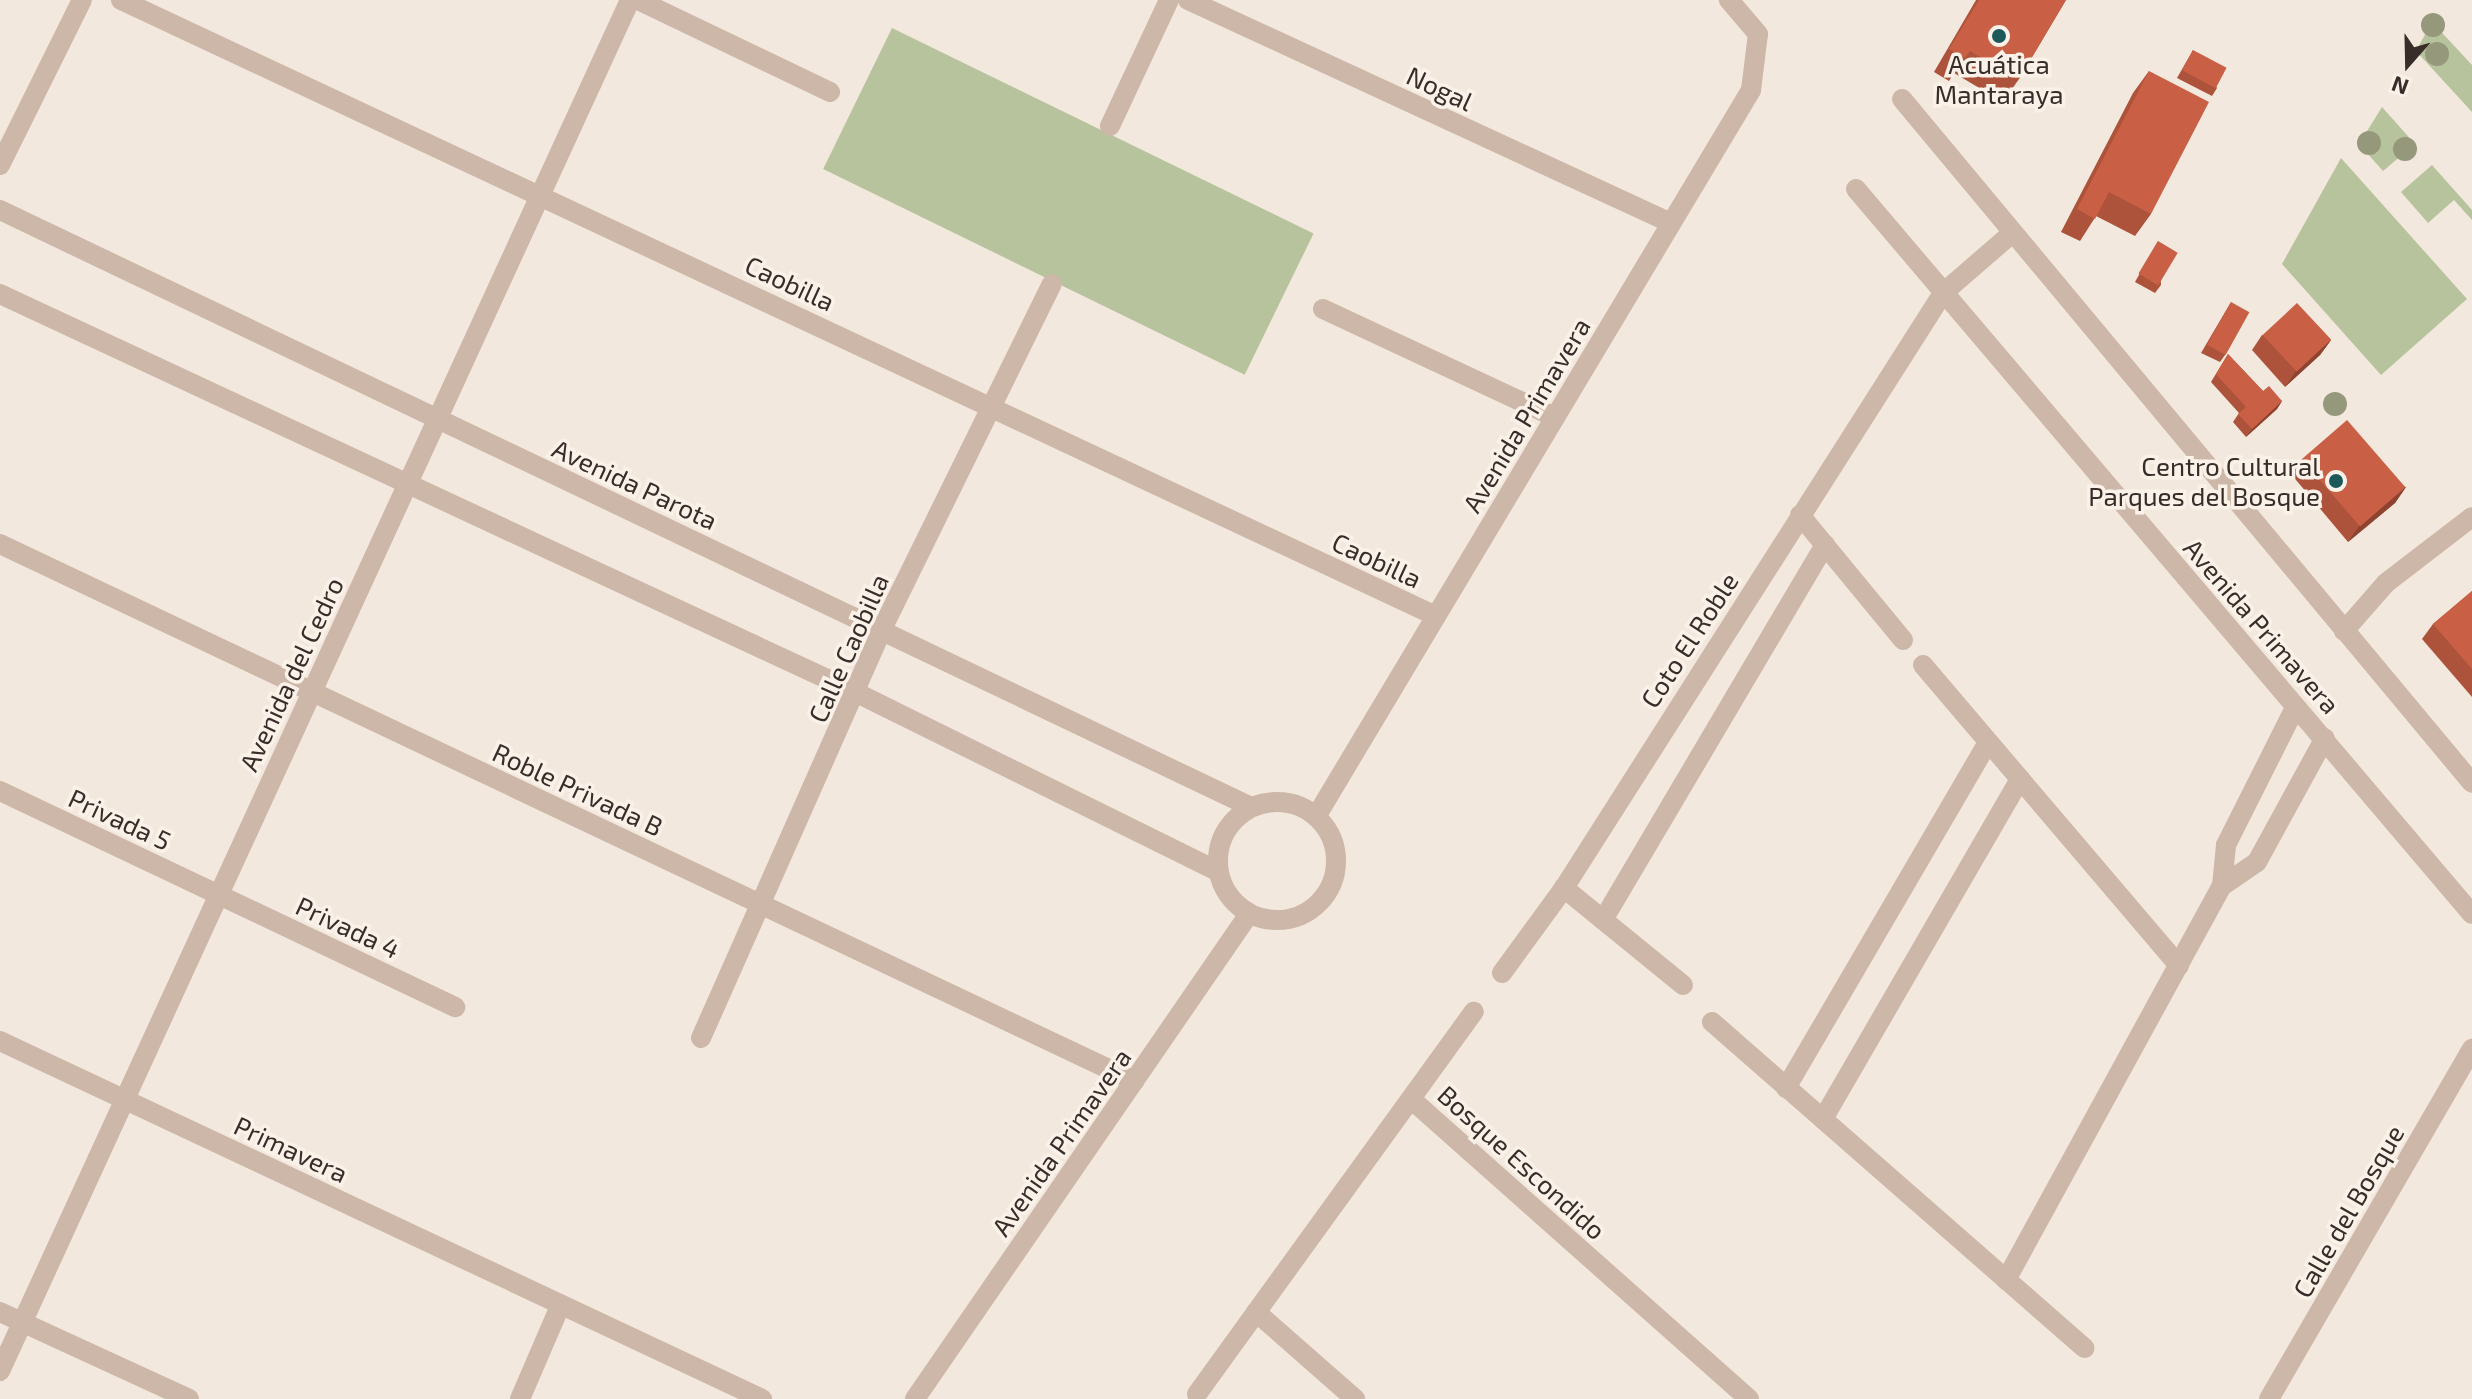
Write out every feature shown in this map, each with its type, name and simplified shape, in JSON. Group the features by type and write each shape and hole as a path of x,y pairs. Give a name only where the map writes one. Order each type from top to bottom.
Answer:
{"street":[{"path":"0,165 82,0"},
{"name":"Caobilla","path":"121,0 1436,616"},
{"name":"Avenida del Cedro","path":"0,1371 630,0"},
{"path":"638,0 830,92"},
{"path":"1110,126 1169,0"},
{"name":"Nogal","path":"1188,0 1671,223"},
{"name":"Avenida Primavera","path":"1317,815 1751,90 1758,34 1729,0"},
{"path":"1902,99 2010,235 2472,783"},
{"name":"Avenida Primavera","path":"1856,189 2472,914"},
{"name":"Avenida Parota","path":"0,210 437,422 883,627 1249,806"},
{"path":"1943,293 2010,235"},
{"name":"Calle Caobilla","path":"701,1038 763,905 883,627 1052,284"},
{"name":"Coto El Roble","path":"1502,973 1564,888 1943,293"},
{"path":"0,294 855,692 1217,871"},
{"path":"1323,309 1555,417"},
{"path":"1800,515 1903,640"},
{"path":"2344,631 2386,583 2472,517"},
{"name":"Roble Privada B","path":"0,544 1134,1081"},
{"path":"1603,920 1825,545"},
{"path":"1923,665 2179,966"},
{"path":"2006,1280 2222,886 2226,845 2295,708"},
{"path":"2222,886 2257,862 2325,738"},
{"path":"1786,1088 1988,742"},
{"path":"1823,1119 2020,779"},
{"name":"Privada 5","path":"0,791 218,895"},
{"path":"1284,800 1317,815 1338,859 1333,884 1298,917 1249,914 1228,896 1217,871 1222,833 1249,806 1284,800"},
{"path":"1564,888 1683,985"},
{"name":"Privada 4","path":"218,895 455,1007"},
{"name":"Avenida Primavera","path":"915,1399 1249,914"},
{"path":"1411,1099 1474,1012"},
{"path":"1712,1022 2084,1348"},
{"name":"Primavera","path":"0,1041 762,1399"},
{"name":"Calle del Bosque","path":"2269,1399 2472,1049"},
{"name":"Bosque Escondido","path":"1197,1394 1411,1099 1749,1399"},
{"path":"520,1399 561,1304"},
{"path":"0,1312 189,1399"},
{"path":"1256,1312 1355,1399"}],"green space":[{"path":"2432,22 2472,65 2472,112 2416,51"},
{"path":"892,28 1314,234 1245,375 823,169"},
{"path":"2382,107 2415,144 2383,171 2359,144"},
{"path":"2341,158 2467,299 2381,375 2282,264"},
{"path":"2432,165 2472,210 2472,220 2454,200 2428,223 2401,192"}],"building":[{"name":"Acuática Mantaraya","path":"1979,0 2066,0 2019,79 1970,51 1965,58 1949,49"},
{"path":"2193,50 2227,68 2216,88 2182,70"},
{"path":"2149,71 2209,102 2151,214 2109,192 2095,219 2077,209"},
{"path":"2158,241 2178,253 2158,285 2138,274"},
{"path":"2231,302 2249,312 2226,355 2207,345"},
{"path":"2297,303 2331,340 2297,372 2263,335"},
{"path":"2228,354 2263,391 2269,386 2282,401 2252,429 2238,414 2246,407 2216,374"},
{"path":"2347,420 2405,487 2360,527 2302,459"},
{"path":"2472,591 2472,669 2433,624"}],"place":[{"name":"Acuática Mantaraya","path":"1999,36"},
{"name":"Centro Cultural Parques del Bosque","path":"2336,481"}]}
